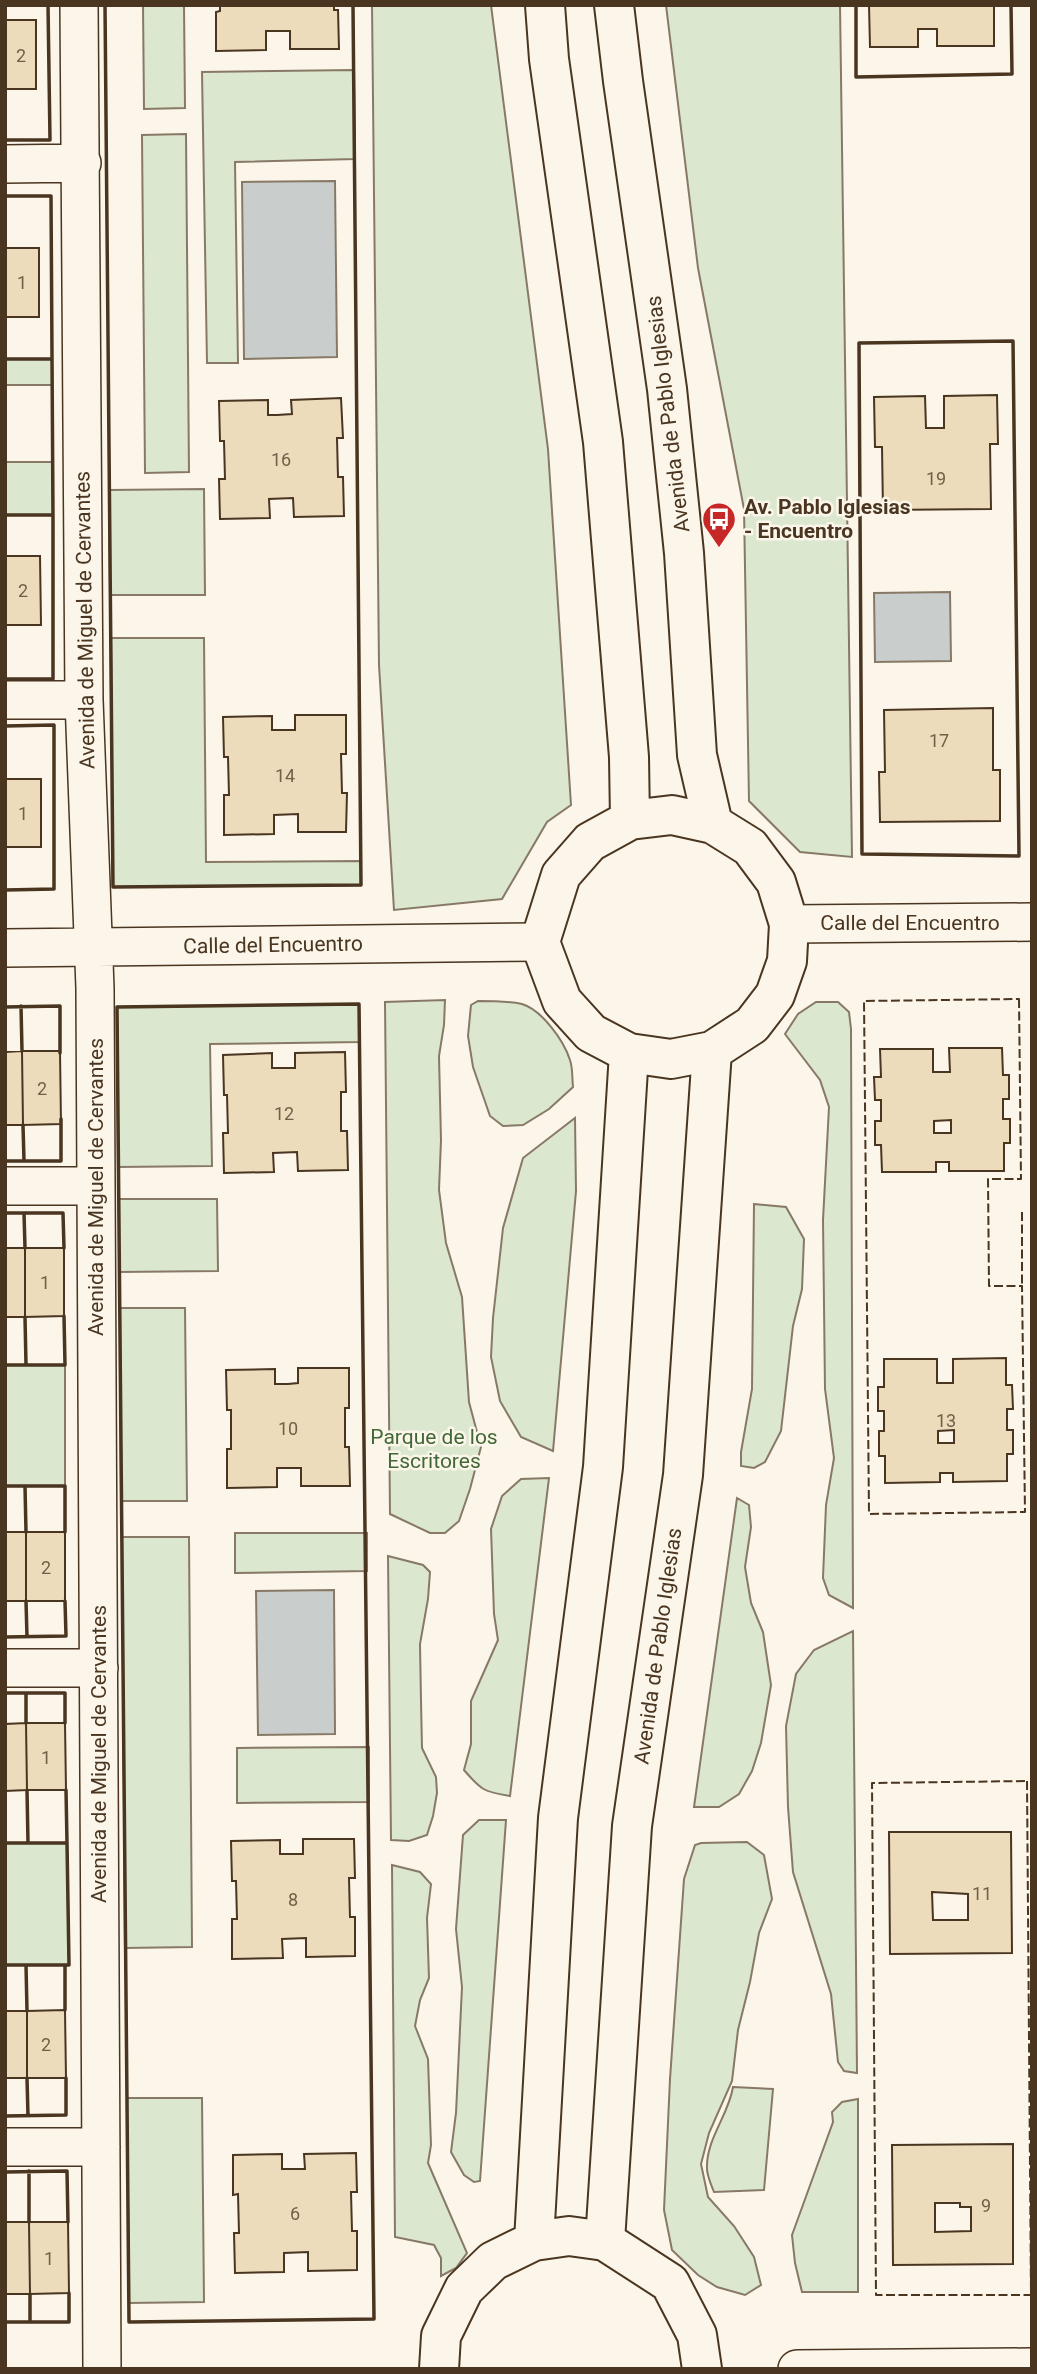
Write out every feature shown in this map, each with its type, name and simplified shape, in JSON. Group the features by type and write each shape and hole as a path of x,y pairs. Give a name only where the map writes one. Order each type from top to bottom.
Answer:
{"main road":[{"path":"545,5 549,60 604,442 629,758 630,820"},
{"name":"Avenida de Pablo Iglesias","path":"614,5 669,402 684,553 697,755 713,824"},
{"path":"672,815 713,824 750,848 776,881 789,924 787,961 775,995 752,1025 712,1051 671,1059 629,1053 591,1033 562,1001 540,942 561,875 590,842 630,820 672,815"},
{"name":"Avenida de Pablo Iglesias","path":"605,2241 632,1826 683,1475 712,1051"},
{"path":"534,2241 558,1818 603,1467 629,1053"},
{"path":"439,2369 441,2336 464,2288 493,2260 534,2241 569,2236 605,2241 670,2283 697,2335 702,2369"}],"street":[{"name":"Avenida de Miguel de Cervantes","path":"79,5 84,699 95,947 102,2369"},
{"path":"5,164 82,163"},
{"path":"5,700 84,699"},
{"name":"Calle del Encuentro","path":"789,924 1032,922"},
{"name":"Calle del Encuentro","path":"5,948 540,942"},
{"path":"5,1186 96,1186"},
{"path":"5,1668 99,1668"},
{"path":"5,2147 101,2147"},
{"path":"797,2369 1032,2367"}],"green space":[{"path":"143,5 184,5 185,108 144,109"},
{"path":"372,5 491,5 548,449 571,805 547,822 502,899 394,910 379,665"},
{"path":"666,5 840,5 852,857 800,852 749,801 744,509 698,268"},
{"path":"354,70 355,159 235,162 238,363 207,363 202,72"},
{"path":"186,134 189,472 145,473 142,135"},
{"path":"5,359 52,359 52,385 5,385"},
{"path":"5,462 52,462 53,515 5,515"},
{"path":"204,489 205,595 110,595 109,490"},
{"path":"111,638 204,638 206,862 361,861 361,885 113,887"},
{"name":"Parque de los Escritores","path":"445,1000 439,1056 439,1190 446,1243 462,1297 469,1402 481,1447 459,1521 445,1533 430,1533 390,1514 385,1002"},
{"path":"478,1001 511,1002 530,1007 551,1027 570,1060 573,1087 549,1109 523,1125 503,1126 490,1116 473,1067 468,1036 471,1005"},
{"path":"816,1002 838,1002 849,1012 851,1029 853,1608 829,1595 823,1578 826,1505 834,1458 825,1389 823,1220 829,1107 820,1080 785,1034 798,1014"},
{"path":"359,1004 360,1042 210,1044 212,1166 118,1167 117,1007"},
{"name":"Parque de los Escritores","path":"575,1118 576,1191 553,1451 521,1437 500,1401 491,1357 493,1318 503,1228 523,1158"},
{"path":"119,1199 217,1199 218,1271 119,1272"},
{"path":"754,1204 786,1207 804,1239 802,1289 793,1326 781,1431 765,1462 754,1468 741,1466 741,1452 752,1389"},
{"path":"120,1308 185,1308 187,1501 121,1501"},
{"path":"5,1365 65,1365 65,1486 5,1486"},
{"name":"Parque de los Escritores","path":"549,1478 510,1796 484,1789 464,1770 471,1744 471,1701 498,1640 494,1614 491,1529 502,1496 521,1479"},
{"path":"737,1498 749,1505 751,1527 745,1567 751,1603 763,1632 771,1685 761,1743 752,1771 739,1794 719,1807 694,1807"},
{"path":"235,1533 367,1533 367,1571 235,1573"},
{"path":"122,1537 189,1537 192,1947 125,1948"},
{"path":"388,1556 423,1565 430,1572 420,1644 422,1748 436,1777 437,1793 427,1835 409,1841 391,1840"},
{"path":"853,1631 857,2073 844,2071 838,2062 831,1994 793,1872 786,1726 796,1674 814,1650"},
{"path":"369,1747 369,1802 237,1803 237,1748"},
{"path":"479,1820 506,1820 480,2181 474,2182 464,2175 451,2152 456,2113 462,1987 456,1929 463,1835"},
{"path":"747,1842 764,1855 772,1899 759,1933 738,2030 732,2081 709,2133 701,2164 708,2197 734,2226 754,2257 761,2285 745,2295 717,2287 698,2275 672,2250 664,2210 684,1879 695,1845"},
{"path":"5,1843 67,1843 69,1965 5,1965"},
{"path":"392,1865 420,1872 431,1884 427,1918 429,1978 420,2000 415,2026 428,2059 431,2145 428,2163 467,2253 456,2268 441,2276 441,2258 434,2245 395,2237"},
{"path":"733,2087 773,2089 764,2190 714,2192 708,2176 710,2146"},
{"path":"127,2098 202,2098 204,2302 129,2303"},
{"path":"858,2099 858,2292 802,2292 792,2235 833,2122 832,2112 842,2102"}],"shaded area":[{"path":"335,181 337,357 244,359 242,182"},
{"path":"950,592 951,661 875,662 874,593"},
{"path":"334,1590 335,1734 258,1735 256,1591"}],"building":[{"path":"220,5 334,5 334,10 338,10 339,49 290,49 290,31 266,31 266,50 216,51 216,12 220,11"},
{"path":"869,5 994,5 994,46 937,46 937,29 918,29 918,47 870,47"},
{"path":"5,20 36,20 36,89 5,89"},
{"path":"5,248 39,248 39,317 5,317"},
{"path":"997,395 998,444 990,444 991,509 883,510 882,447 875,447 874,397 925,396 926,428 944,428 944,396"},
{"path":"341,398 343,438 337,438 338,477 343,477 344,516 294,517 293,498 269,499 270,518 220,519 219,479 225,479 219,401 268,400 268,415 277,415 292,414 291,400"},
{"path":"5,556 40,556 41,625 5,625"},
{"path":"993,708 993,770 1000,770 1000,821 880,822 879,772 885,772 884,710"},
{"path":"295,715 346,715 346,754 341,754 342,793 347,793 346,832 298,832 298,814 274,815 274,834 224,835 224,795 229,795 223,717 272,716 272,730 295,730"},
{"path":"5,779 41,779 41,847 5,847"},
{"path":"949,1048 1002,1048 1003,1075 1009,1075 1009,1099 1003,1099 1003,1119 1010,1119 1010,1143 1004,1143 1004,1171 949,1171 949,1162 936,1162 936,1172 882,1172 881,1145 875,1145 875,1121 881,1121 881,1100 875,1100 874,1077 881,1077 880,1049 933,1049 933,1072 950,1072","holes":["951,1120 951,1133 934,1133 934,1121"]},
{"path":"22,1051 60,1051 61,1124 23,1125"},
{"path":"22,1051 23,1125 5,1125 5,1052"},
{"path":"345,1052 346,1092 341,1092 341,1131 347,1131 348,1170 298,1171 297,1152 273,1153 274,1172 224,1173 223,1133 228,1133 223,1055 272,1053 272,1068 295,1068 295,1053"},
{"path":"5,1248 25,1248 25,1317 5,1317"},
{"path":"25,1248 64,1248 64,1316 25,1317"},
{"path":"1006,1358 1006,1385 1012,1385 1013,1409 1007,1409 1007,1430 1013,1430 1013,1454 1007,1454 1007,1481 953,1482 953,1473 940,1473 940,1482 885,1483 885,1456 879,1456 879,1431 884,1431 884,1411 878,1411 878,1387 884,1387 884,1359 937,1359 937,1383 953,1383 953,1359","holes":["954,1430 954,1443 938,1443 938,1431"]},
{"path":"298,1368 349,1368 345,1447 349,1447 350,1486 301,1486 301,1468 277,1468 277,1487 227,1488 231,1410 227,1410 226,1370 275,1369 275,1384 288,1384 298,1383"},
{"path":"5,1532 26,1532 26,1601 5,1601"},
{"path":"26,1532 65,1532 65,1601 26,1601"},
{"path":"26,1723 27,1790 5,1791 5,1724"},
{"path":"26,1723 65,1723 66,1790 27,1790"},
{"path":"889,1832 1011,1832 1012,1953 890,1954","holes":["932,1892 968,1894 968,1920 933,1920"]},
{"path":"303,1839 354,1839 355,1878 349,1878 350,1917 355,1917 355,1956 306,1957 306,1938 282,1939 283,1958 232,1959 232,1919 237,1919 231,1841 280,1840 280,1854 303,1854"},
{"path":"65,2010 66,2078 27,2078 27,2011"},
{"path":"5,2011 27,2011 27,2078 5,2078"},
{"path":"1013,2144 1013,2264 893,2265 892,2145","holes":["935,2203 960,2203 960,2207 971,2207 971,2231 935,2232"]},
{"path":"356,2153 357,2192 351,2192 352,2231 357,2231 357,2270 308,2271 308,2252 284,2253 284,2272 235,2273 234,2233 239,2233 238,2194 233,2195 233,2155 282,2154 282,2169 305,2169 304,2154"},
{"path":"5,2222 29,2222 30,2294 5,2294"},
{"path":"29,2222 68,2222 69,2293 30,2294"}],"fence":[{"path":"1019,999 1021,1179 988,1179 989,1286 1022,1286 1025,1512 869,1514 864,1001 1019,999"},
{"path":"1022,1212 1022,1286"},
{"path":"1027,1781 1031,2295 876,2295 872,1783 1027,1781"}],"wall":[{"path":"5,140 50,140 48,5"},
{"path":"105,5 113,887 361,885 353,5"},
{"path":"856,5 856,77 1012,74 1011,5"},
{"path":"5,196 51,196 53,515"},
{"path":"1013,341 1019,856 862,854 859,343 1013,341"},
{"path":"5,359 52,359"},
{"path":"5,515 53,515 53,679 5,679"},
{"path":"5,726 54,725 54,889 5,890"},
{"path":"359,1004 374,2319 129,2322 117,1007 359,1004"},
{"path":"21,1006 22,1051"},
{"path":"5,1007 60,1006 60,1053"},
{"path":"5,1161 61,1161 61,1119"},
{"path":"23,1125 24,1161"},
{"path":"5,1213 63,1213 64,1248"},
{"path":"24,1213 25,1248"},
{"path":"5,1365 65,1365 64,1316"},
{"path":"25,1317 26,1365"},
{"path":"5,1486 65,1486 65,1532"},
{"path":"25,1486 26,1532"},
{"path":"26,1601 27,1637"},
{"path":"5,1637 66,1636 65,1601"},
{"path":"5,1693 65,1693 65,1723"},
{"path":"26,1693 26,1723"},
{"path":"27,1790 28,1843"},
{"path":"5,1843 67,1843 66,1790"},
{"path":"65,1965 69,1965 67,1843"},
{"path":"5,1965 65,1965 65,2010"},
{"path":"26,1965 27,2011"},
{"path":"27,2078 28,2116"},
{"path":"5,2116 66,2115 66,2078"},
{"path":"29,2171 29,2222"},
{"path":"5,2172 67,2171 68,2222"},
{"path":"5,2322 69,2322 69,2293"},
{"path":"30,2294 30,2322"}],"place":[{"name":"Av. Pablo Iglesias - Encuentro","path":"719,549"}]}
